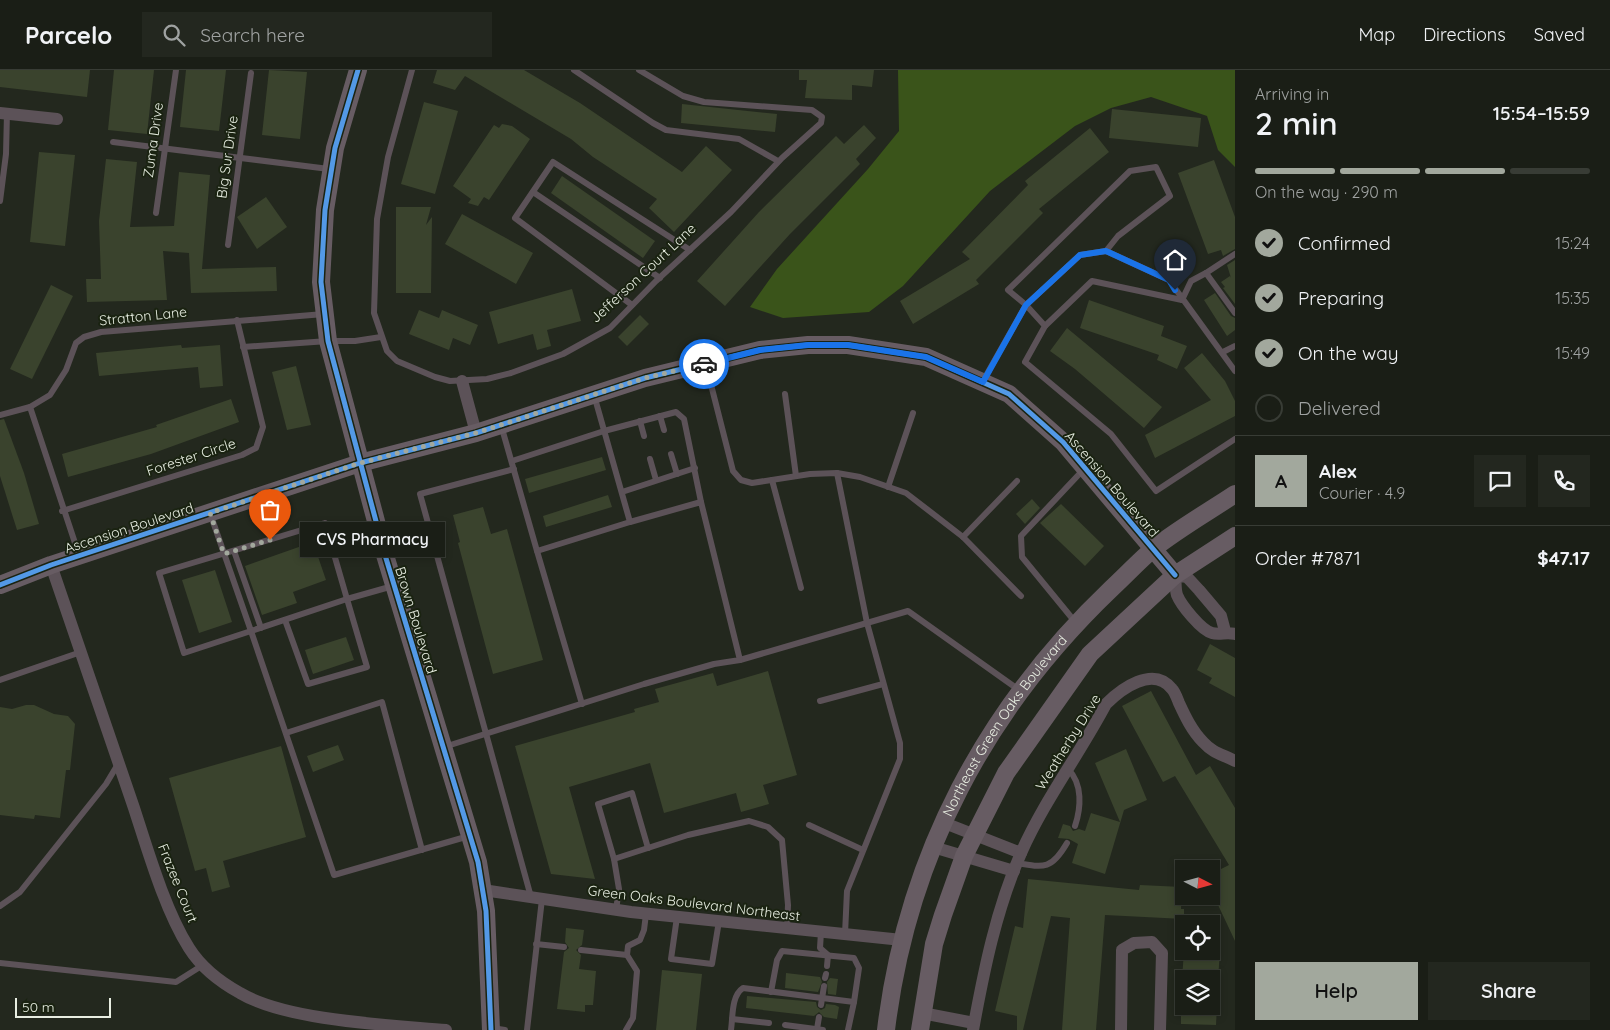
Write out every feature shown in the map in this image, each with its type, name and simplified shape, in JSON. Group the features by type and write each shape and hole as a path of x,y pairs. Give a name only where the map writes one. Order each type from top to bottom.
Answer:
{"street":[{"name":"Brown Boulevard","path":"358,70 330,169 322,239 321,282 328,341 385,555 471,836 483,890 495,1029"},
{"path":"4,113 57,119"},
{"name":"Ascension Boulevard","path":"0,585 51,565 360,463 476,433 645,378 760,350 808,345 848,345 926,357 1009,394 1064,442 1175,575"},
{"path":"462,381 476,433"},
{"name":"Northeast Green Oaks Boulevard","path":"886,1030 902,940 919,884 942,822 1000,718 1076,623 1153,549 1235,494"},
{"name":"Northeast Green Oaks Boulevard","path":"921,1022 934,944 964,856 1006,773 1090,654 1175,575 1235,536"},
{"name":"Frazee Court","path":"51,565 167,900 189,948 203,965 217,978 241,994 268,1005 311,1015 446,1030"},
{"path":"1175,575 1187,577 1221,616 1230,632 1209,633 1197,622 1177,594 1175,575"},
{"name":"Weatherby Drive","path":"973,1026 993,933 1017,862 1040,816 1106,704 1125,688 1146,680 1155,679 1172,688 1188,722 1202,741 1220,756 1235,761"},
{"path":"942,822 975,835 1017,862"},
{"path":"933,847 964,856 1017,862"},
{"name":"Green Oaks Boulevard Northeast","path":"483,890 646,914 902,940"},
{"path":"1121,1030 1122,950 1134,943 1152,942 1162,953 1160,1030"},
{"path":"921,1022 973,1026"}],"lane":[{"name":"Zuma Drive","path":"156,213 176,70"},
{"name":"Jefferson Court Lane","path":"412,70 388,157 377,219 374,313 387,351 398,361 434,377 450,381 462,381 512,373 563,354 610,328 731,212 778,161 821,123 822,117 820,113 812,110 704,102 683,96 639,70"},
{"path":"574,70 653,124 666,130 739,139 778,161"},
{"name":"Big Sur Drive","path":"228,244 251,73"},
{"path":"0,201 6,154 4,113"},
{"path":"113,142 330,169"},
{"path":"632,305 515,218 553,162 690,250"},
{"path":"1045,326 1026,305 1008,290 1130,171 1156,167 1170,196 1118,236 1106,251"},
{"path":"533,192 660,278"},
{"path":"983,382 1026,305 1080,255 1106,251 1169,280 1235,371"},
{"path":"1182,300 1191,281 1235,254"},
{"path":"1206,272 1235,313"},
{"path":"1182,300 1092,281 1045,326 1025,362 1111,434 1156,490 1235,439"},
{"name":"Stratton Lane","path":"0,414 30,407 50,395 66,370 74,348 84,337 101,332 325,314"},
{"path":"237,320 244,347 355,341 381,337"},
{"path":"1223,352 1235,346"},
{"name":"Forester Circle","path":"62,511 242,455 256,448 263,427 244,347"},
{"path":"706,363 733,471 741,480 752,483 796,476 837,473 860,477 906,492 963,537 1020,596"},
{"path":"785,394 796,476"},
{"path":"594,395 630,522"},
{"path":"30,407 62,511 79,556"},
{"path":"512,461 604,431 676,412 684,419 701,502 740,660"},
{"path":"888,487 913,413"},
{"path":"660,416 664,430"},
{"path":"640,421 644,436"},
{"path":"501,425 582,704"},
{"path":"671,454 677,474"},
{"path":"650,459 656,480"},
{"path":"622,492 695,468"},
{"path":"1076,623 1022,557 1021,536 1085,468"},
{"path":"514,469 420,494 486,734 536,898 536,944 527,1030"},
{"path":"837,473 866,623 900,743 900,759 847,891 845,934"},
{"path":"772,480 801,588"},
{"path":"963,537 1017,481"},
{"path":"537,551 701,502"},
{"path":"210,513 334,875 471,836"},
{"path":"285,620 308,684 367,667 347,599 325,523 160,573 184,653 347,599 394,586"},
{"path":"385,555 433,541"},
{"path":"234,551 261,628"},
{"path":"443,747 714,664 740,660 908,611 1021,691"},
{"path":"0,680 81,652"},
{"path":"820,701 883,684"},
{"path":"286,733 382,702 422,850"},
{"path":"0,906 20,892 106,784 118,763"},
{"path":"1068,770 1074,776 1078,787 1080,803 1075,826"},
{"path":"616,910 619,888 614,859 598,804 632,793 648,848"},
{"path":"614,859 688,835 749,821 768,827 782,840 788,905 787,928"},
{"path":"809,825 864,850"},
{"path":"1017,862 1037,867 1048,866 1059,857 1067,843"},
{"path":"626,1030 633,1018 637,971 627,955 628,946 640,940 644,930 646,914"},
{"path":"677,917 671,959 712,964 719,921"},
{"path":"821,932 820,948 828,955"},
{"path":"536,944 564,947"},
{"path":"582,950 627,955"},
{"path":"771,992 777,960 782,952 854,958 859,968 848,1030"},
{"path":"827,966 828,955"},
{"path":"0,963 176,982 203,965"},
{"path":"821,1002 824,986"},
{"path":"731,1030 738,992 743,988 821,1002 854,1002"},
{"path":"785,1024 820,1030 819,1016"},
{"path":"732,1019 769,1023"}],"green space":[{"path":"898,70 1235,70 1235,167 1218,150 1207,116 1151,97 1111,108 1075,126 990,191 903,286 869,312 783,318 750,307 777,269 868,169 899,131"}],"building":[{"path":"0,70 90,70 87,97 0,87"},
{"path":"114,70 154,70 147,134 108,130"},
{"path":"186,70 226,70 219,131 180,127"},
{"path":"269,70 307,72 300,139 262,135"},
{"path":"437,70 524,70 580,103 682,172 706,146 732,170 674,232 649,208 657,199 593,157 571,139 465,76 455,90 433,83"},
{"path":"799,70 874,70 872,87 852,85 852,100 805,98 807,80 799,80"},
{"path":"424,102 458,111 435,194 401,184"},
{"path":"682,104 777,114 775,132 681,123"},
{"path":"1112,109 1201,118 1198,147 1109,138"},
{"path":"502,124 512,126 530,139 489,200 484,197 478,206 468,203 471,199 453,186 494,125 499,128"},
{"path":"864,125 876,138 856,159 860,164 790,234 725,306 697,281 759,212 836,136 844,144"},
{"path":"1090,128 1109,152 1039,209 1043,213 976,280 979,284 913,324 900,301 970,259 962,252 1028,185 1025,181"},
{"path":"39,152 75,155 65,246 30,242"},
{"path":"106,159 137,162 130,227 174,226 179,172 210,175 202,269 276,267 277,291 191,293 189,253 163,251 167,300 87,302 86,279 101,279 99,221"},
{"path":"1214,160 1235,217 1235,249 1223,256 1221,250 1208,254 1178,173"},
{"path":"562,176 655,241 643,258 551,193"},
{"path":"266,197 287,227 257,249 237,217"},
{"path":"396,207 431,207 426,225 432,217 431,293 396,293"},
{"path":"462,214 533,253 516,284 445,244"},
{"path":"1235,260 1235,304 1223,288 1225,287 1221,282 1230,276 1231,278 1227,265"},
{"path":"51,285 73,296 32,379 10,369"},
{"path":"572,289 581,321 547,330 551,346 537,350 533,334 498,344 489,312"},
{"path":"1215,293 1231,316 1235,318 1235,330 1227,336 1204,300"},
{"path":"1089,300 1164,326 1161,336 1187,346 1177,369 1157,360 1159,355 1080,328"},
{"path":"419,310 439,318 442,310 478,325 470,345 453,338 449,350 409,334"},
{"path":"640,315 649,324 627,346 618,337"},
{"path":"1067,328 1162,407 1144,428 1075,369 1050,351"},
{"path":"181,345 182,348 220,345 223,386 200,388 198,367 99,376 96,353"},
{"path":"1202,353 1225,381 1235,401 1235,416 1155,458 1145,435 1211,400 1184,368"},
{"path":"296,366 311,425 287,430 272,372"},
{"path":"231,399 239,422 151,454 68,477 62,454 157,427 156,425"},
{"path":"4,419 24,473 39,524 17,530 0,476 0,420"},
{"path":"602,457 606,470 529,493 525,479"},
{"path":"608,495 612,507 546,527 543,516"},
{"path":"1032,499 1040,508 1025,524 1016,514"},
{"path":"1061,504 1104,546 1085,566 1040,523"},
{"path":"483,507 491,534 507,529 543,660 493,674 458,543 460,542 453,515"},
{"path":"313,542 326,580 293,592 297,603 262,615 245,566"},
{"path":"215,570 232,622 199,633 182,580"},
{"path":"346,637 354,660 313,674 305,650"},
{"path":"1210,644 1235,658 1235,697 1209,683 1212,678 1197,670"},
{"path":"768,671 797,775 763,785 769,804 741,812 736,793 664,813 650,763 569,787 595,879 551,874 515,746 635,712 634,709 659,702 655,689 713,673 717,686"},
{"path":"1151,691 1196,775 1210,766 1235,808 1235,941 1218,905 1220,905 1220,870 1229,865 1175,776 1163,782 1122,706"},
{"path":"34,705 54,714 68,716 75,724 70,770 66,770 60,818 35,815 34,819 0,815 0,707 12,709"},
{"path":"338,745 344,760 313,772 307,756"},
{"path":"281,746 306,837 223,861 230,887 212,892 206,868 195,871 169,778"},
{"path":"1126,749 1147,800 1124,810 1105,874 1072,863 1078,844 1069,839 1058,838 1063,824 1070,826 1073,831 1079,829 1085,831 1091,813 1120,822 1095,763"},
{"path":"1028,879 1139,890 1140,885 1175,887 1175,905 1181,905 1181,909 1184,909 1184,915 1175,915 1175,919 1105,915 1096,1030 1062,1030 1070,918 1051,916 1023,1030 1017,1030 1017,1016 995,1011 1015,926 1023,928"},
{"path":"566,928 584,930 582,945 576,950 581,955 579,969 596,971 593,1005 585,1005 585,1012 557,1009 564,952 569,948 565,942"},
{"path":"1183,960 1219,960 1219,970 1183,970"},
{"path":"662,970 702,974 696,1030 656,1030"},
{"path":"786,973 820,977 822,982 818,992 785,988"},
{"path":"830,978 838,979 836,995 828,994 827,982"},
{"path":"747,996 816,1002 817,1007 821,1010 825,1008 826,1004 835,1005 839,1007 837,1019 824,1017 819,1012 814,1016 746,1008"},
{"path":"1181,1015 1217,1015 1216,1025 1181,1024"}],"cycle path":[{"path":"358,70 335,148 325,210 321,282 328,341 385,555 478,862 486,911 491,1030"},
{"path":"0,585 51,565 360,463 476,433 645,378 760,350 808,345 848,345 926,357 1009,394 1063,442 1175,575"}],"way so far":[{"path":"270,540 224,554 210,513 360,463 476,433 645,378 704,364"}],"place":[{"name":"CVS Pharmacy","path":"270,540"}],"route":[{"path":"704,364 760,350 808,345 848,345 926,357 983,382 1026,305 1080,255 1106,251 1169,280 1175,290"}]}
